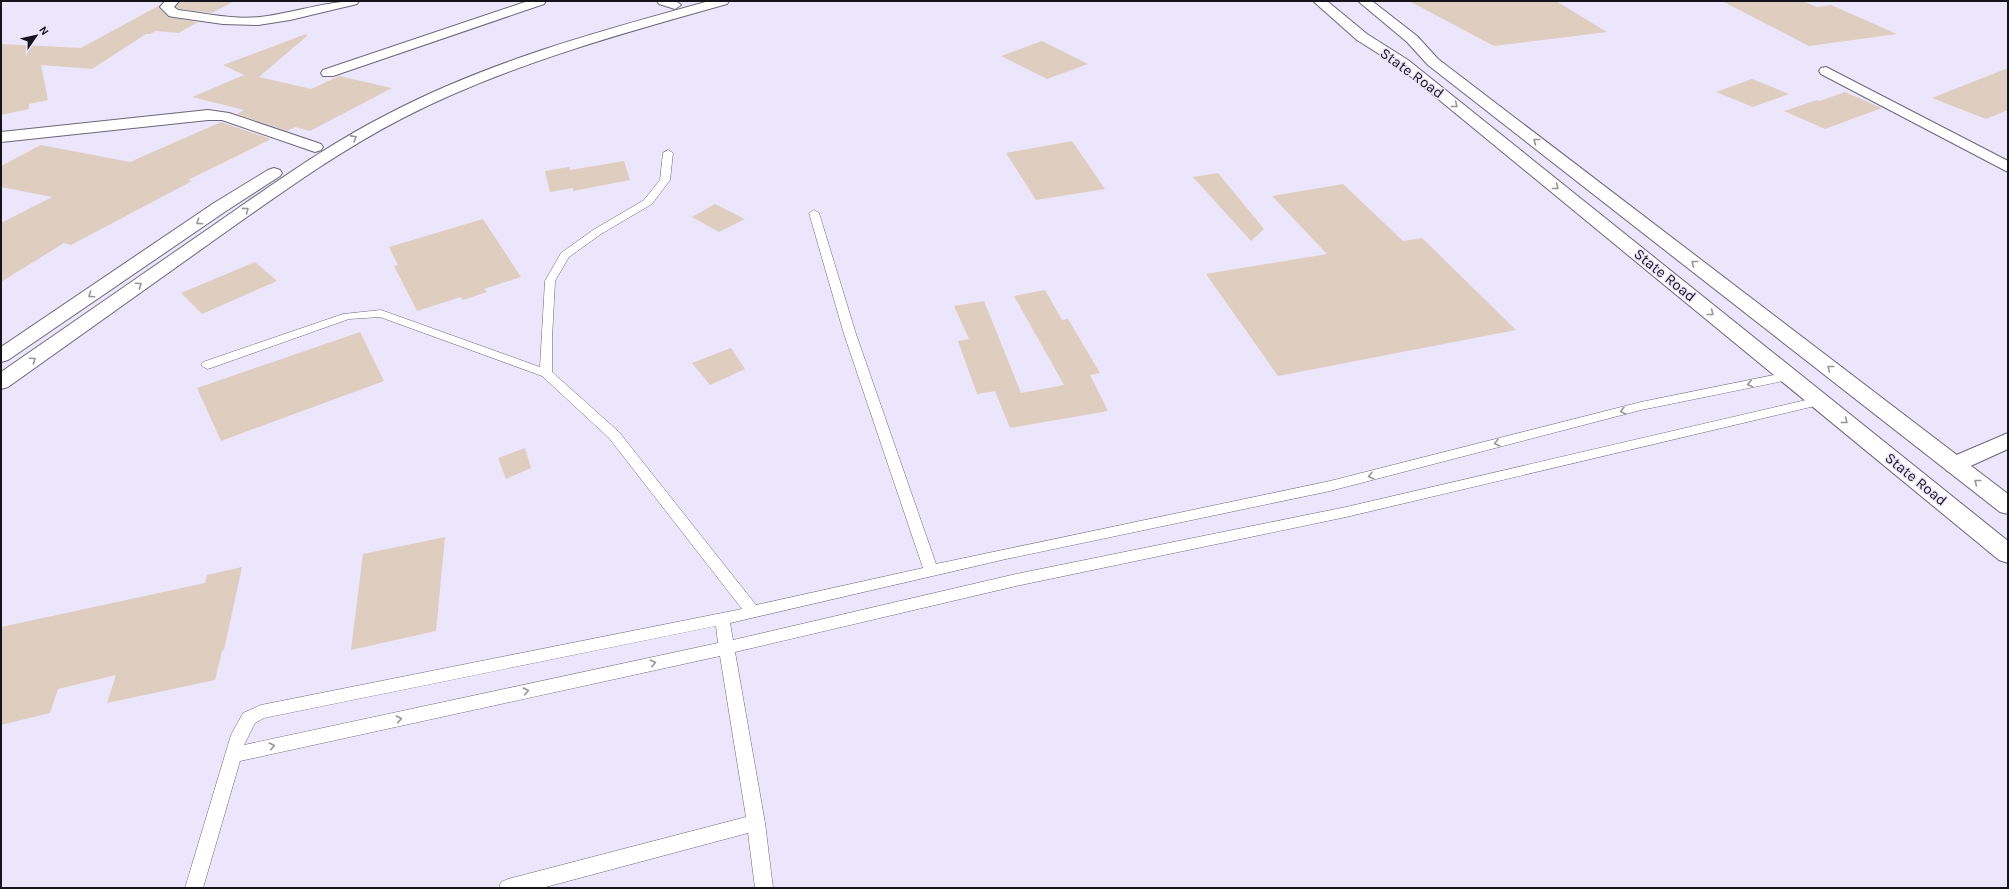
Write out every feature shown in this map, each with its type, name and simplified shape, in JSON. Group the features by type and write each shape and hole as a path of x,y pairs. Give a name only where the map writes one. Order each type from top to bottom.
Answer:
{"main road":[{"path":"173,1 166,7 174,13 223,20 275,20 320,5 353,1"},
{"path":"328,73 540,1"},
{"path":"1,356 220,208 361,121 471,70 669,3 691,1"},
{"path":"1,382 287,180 352,139 415,107 470,82 525,61 593,38 723,1"},
{"name":"State Road","path":"1319,1 1362,37 1403,63 2008,554"},
{"path":"1333,1 1403,63"},
{"path":"1348,1 1433,62"},
{"name":"State Road","path":"1364,1 1412,39 1433,62 2008,506"},
{"path":"1826,71 2008,168"},
{"path":"1,138 208,115 224,116 315,148"},
{"path":"1955,465 2008,440"}],"lane":[{"path":"546,373 546,338 550,281 565,255 597,232 648,202 665,180 668,153"},
{"path":"814,213 850,334 931,571"},
{"path":"207,364 347,316 381,314 546,373 614,435 753,612"},
{"path":"194,888 239,735 249,718 261,712 722,619 931,571 1330,486 1642,406 1788,376"},
{"path":"234,755 726,648 1016,580 1346,512 1819,401"},
{"path":"722,619 756,823 764,888"},
{"path":"508,888 756,823"}],"building":[{"path":"180,1 234,1 212,13 179,9 176,7"},
{"path":"1409,1 1556,1 1607,32 1494,46"},
{"path":"1722,1 1803,1 1817,7 1831,5 1897,34 1809,46"},
{"path":"160,5 159,8 169,17 198,22 179,33 156,31 146,34 92,69 41,65 48,100 29,104 29,109 1,115 1,44 81,48"},
{"path":"306,34 307,36 259,77 311,89 339,76 392,88 310,131 295,127 287,131 237,114 244,110 192,97 244,75 223,65"},
{"path":"1042,41 1088,64 1047,79 1001,56"},
{"path":"2008,68 2008,110 1986,119 1932,98"},
{"path":"1752,79 1789,94 1753,107 1716,92"},
{"path":"1845,92 1882,108 1825,129 1784,111 1817,100 1820,101"},
{"path":"221,122 271,139 188,180 192,181 71,245 64,243 1,282 1,223 52,197 1,187 1,166 41,145 130,162"},
{"path":"1072,141 1105,189 1036,200 1006,153"},
{"path":"624,161 630,180 573,191 573,188 550,192 545,171 569,167 570,170"},
{"path":"1218,173 1264,229 1251,241 1193,177"},
{"path":"1343,184 1403,241 1422,238 1516,330 1278,376 1206,274 1327,254 1272,196"},
{"path":"715,204 745,219 719,232 692,217"},
{"path":"483,219 521,277 484,289 487,292 463,300 461,297 417,311 394,266 398,265 389,247"},
{"path":"255,262 277,281 202,314 181,293"},
{"path":"1045,290 1062,320 1068,319 1100,373 1090,375 1108,411 1010,428 995,391 977,394 958,341 969,339 954,306 984,301 1021,393 1064,385 1014,296"},
{"path":"360,332 384,381 221,441 197,388"},
{"path":"731,348 745,369 710,385 692,363"},
{"path":"525,448 531,468 506,479 498,458"},
{"path":"445,537 436,631 351,650 363,554"},
{"path":"242,567 224,650 222,651 215,680 107,703 116,675 58,689 50,713 1,725 1,627 205,583 207,575"}]}
